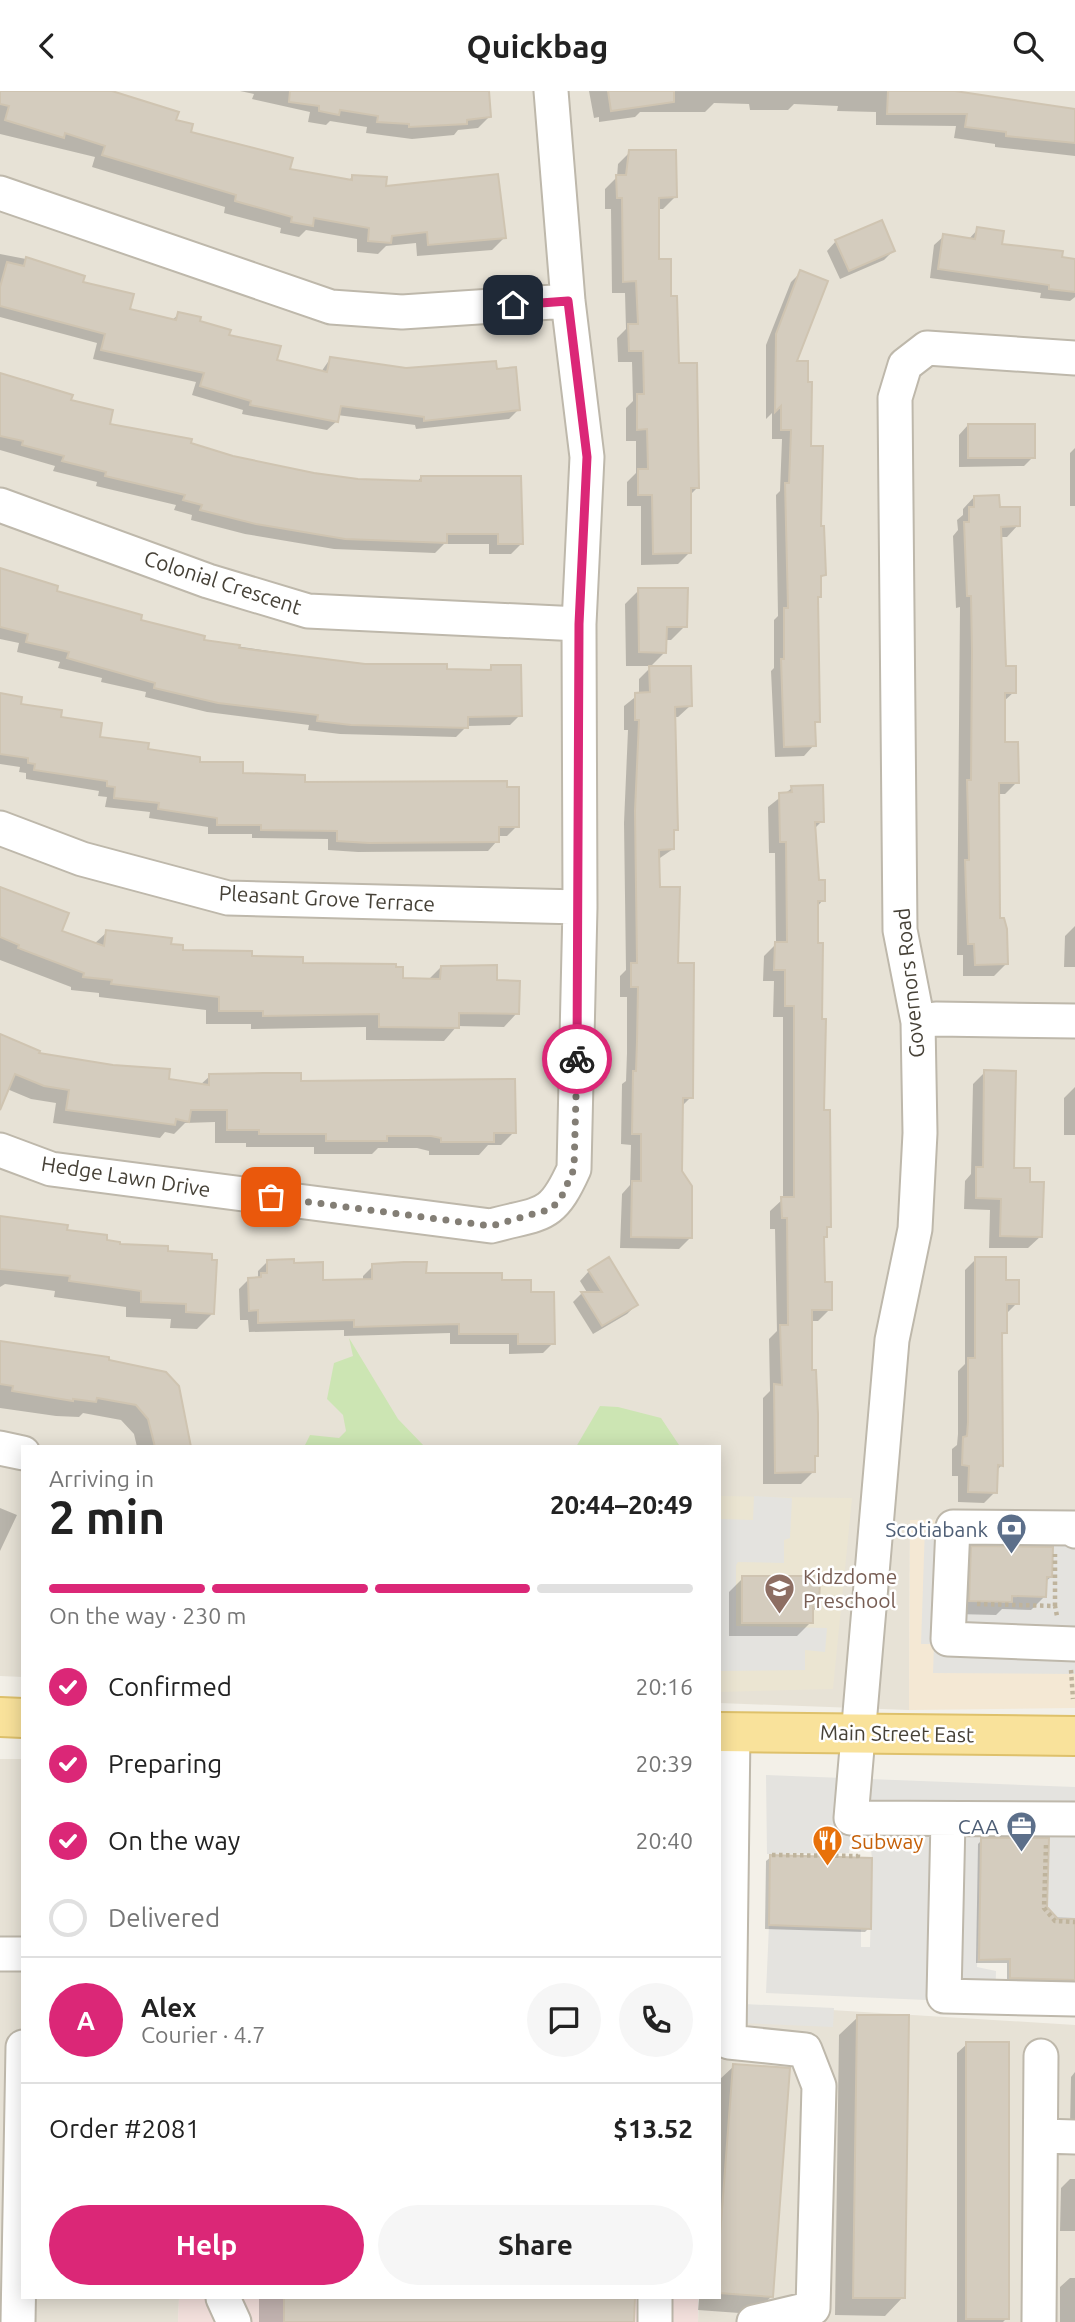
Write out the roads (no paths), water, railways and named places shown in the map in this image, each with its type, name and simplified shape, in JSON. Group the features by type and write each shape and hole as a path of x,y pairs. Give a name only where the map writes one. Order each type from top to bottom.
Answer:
{"main road":[{"path":"0,1717 21,1718"},
{"name":"Main Street East","path":"726,1732 857,1732 1074,1717"}],"street":[{"name":"Hedge Lawn Drive","path":"0,1150 51,1169 491,1226 551,1209 561,1198 574,1169 580,907 579,624 587,457 568,301 551,91"},
{"path":"0,193 331,307 402,312 568,301"},
{"name":"Governors Road","path":"948,1820 851,1818 892,1340 915,1229 920,1133 918,1022 900,930 895,398 905,365 927,348 1075,358"},
{"name":"Colonial Crescent","path":"0,505 208,581 308,611 579,624"},
{"name":"Pleasant Grove Terrace","path":"0,828 82,859 228,898 580,907"},
{"path":"918,1022 936,1019 1075,1021"},
{"path":"0,1448 21,1453"},
{"path":"1065,1538 1073,1528 953,1527 948,1639 1069,1643"},
{"path":"726,1732 729,2042 805,2050 819,2086 813,2308 754,2322"},
{"path":"1075,1819 948,1820 944,1997 1075,1999"},
{"path":"0,1954 21,1954"},
{"path":"1039,2322 1041,2056"},
{"path":"1042,2136 1075,2137"},
{"path":"18,2322 21,2157"},
{"path":"654,2322 655,2299"}],"place":[{"name":"Scotiabank","path":"1011,1556"},
{"name":"Kidzdome Preschool","path":"780,1615"},
{"name":"CAA","path":"1022,1853"},
{"name":"Subway","path":"828,1868"}]}
